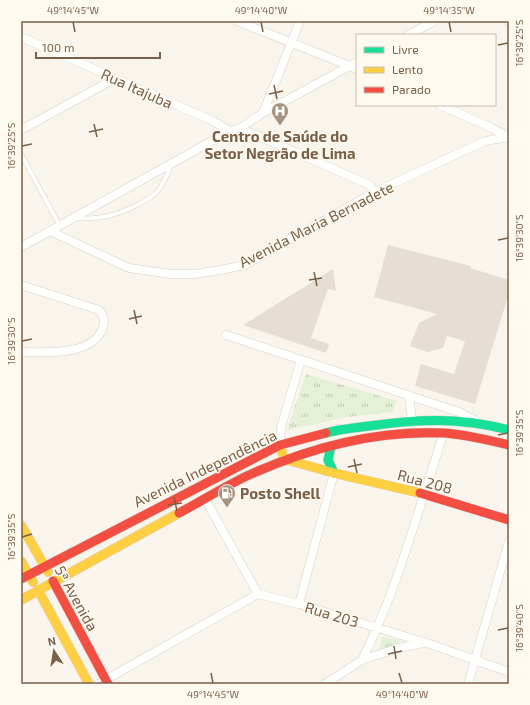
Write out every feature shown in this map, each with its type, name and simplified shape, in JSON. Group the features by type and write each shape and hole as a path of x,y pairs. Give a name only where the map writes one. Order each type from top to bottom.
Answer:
{"main road":[{"name":"Avenida Independência","path":"25,577 280,445 328,432 412,420 446,420 481,423 508,429"},
{"path":"506,444 508,429"},
{"name":"Avenida Independência","path":"21,600 53,581 247,476 284,459 331,446 412,433 444,433 506,444"},
{"path":"280,445 284,459"},
{"path":"331,446 327,455 327,464 334,473"},
{"name":"Rua 208","path":"284,459 334,473 426,494 509,520"},
{"name":"5ª Avenida","path":"21,525 53,581 104,682"},
{"name":"5ª Avenida","path":"21,561 25,577 38,590 89,684"}],"street":[{"path":"237,21 291,43 354,65"},
{"path":"263,113 300,21"},
{"path":"410,34 435,21"},
{"name":"Rua Itajuba","path":"21,37 213,121 230,131"},
{"path":"21,247 230,131 240,128 263,113 354,65"},
{"path":"21,130 116,78"},
{"path":"442,106 492,128 508,137"},
{"path":"240,128 370,185 372,193"},
{"name":"Avenida Maria Bernadete","path":"50,231 129,268 171,274 195,274 245,265 372,193 485,141 508,137"},
{"path":"21,285 99,310 103,314 104,321 99,336 74,350 57,353 21,352"},
{"path":"226,335 459,412 481,423"},
{"path":"280,445 281,427 301,360"},
{"path":"409,395 412,420"},
{"path":"362,660 378,628 426,494 444,433"},
{"path":"299,604 334,473"},
{"path":"104,682 258,594 205,499"},
{"path":"468,684 509,541"},
{"name":"Rua 203","path":"258,594 299,604 427,643 509,672"},
{"path":"325,684 362,660 398,648 427,643"}],"lane":[{"path":"21,154 60,226"},
{"path":"75,217 100,218 120,213 143,202 155,194 166,178 170,165"}],"green space":[{"path":"306,374 397,401 393,412 347,417 287,430"},
{"path":"382,637 401,640 400,646 379,651"}],"building":[{"path":"388,245 471,266 470,268 509,280 509,293 475,404 415,386 421,364 454,374 465,341 447,336 443,348 427,352 410,346 419,323 437,314 374,297"},
{"path":"333,269 336,291 328,289 311,338 329,344 326,353 243,325"}],"traffic: fast":[{"path":"326,433 352,428 439,420 473,423 509,430"},
{"path":"331,446 328,460 334,473"}],"traffic: slow":[{"path":"280,445 284,459 334,473 420,493"},
{"path":"21,600 179,513"},
{"path":"21,525 48,572"},
{"path":"21,561 33,582"},
{"path":"38,590 89,684"}],"traffic: jam":[{"path":"21,579 280,445 326,433"},
{"path":"179,513 231,484 272,465 319,449 343,443 393,434 443,433 468,436 509,445"},
{"path":"420,493 509,520"},
{"path":"53,581 108,684"}],"place":[{"name":"Centro de Saúde do Setor Negrão de Lima","path":"280,126"},
{"name":"Posto Shell","path":"227,508"}]}
